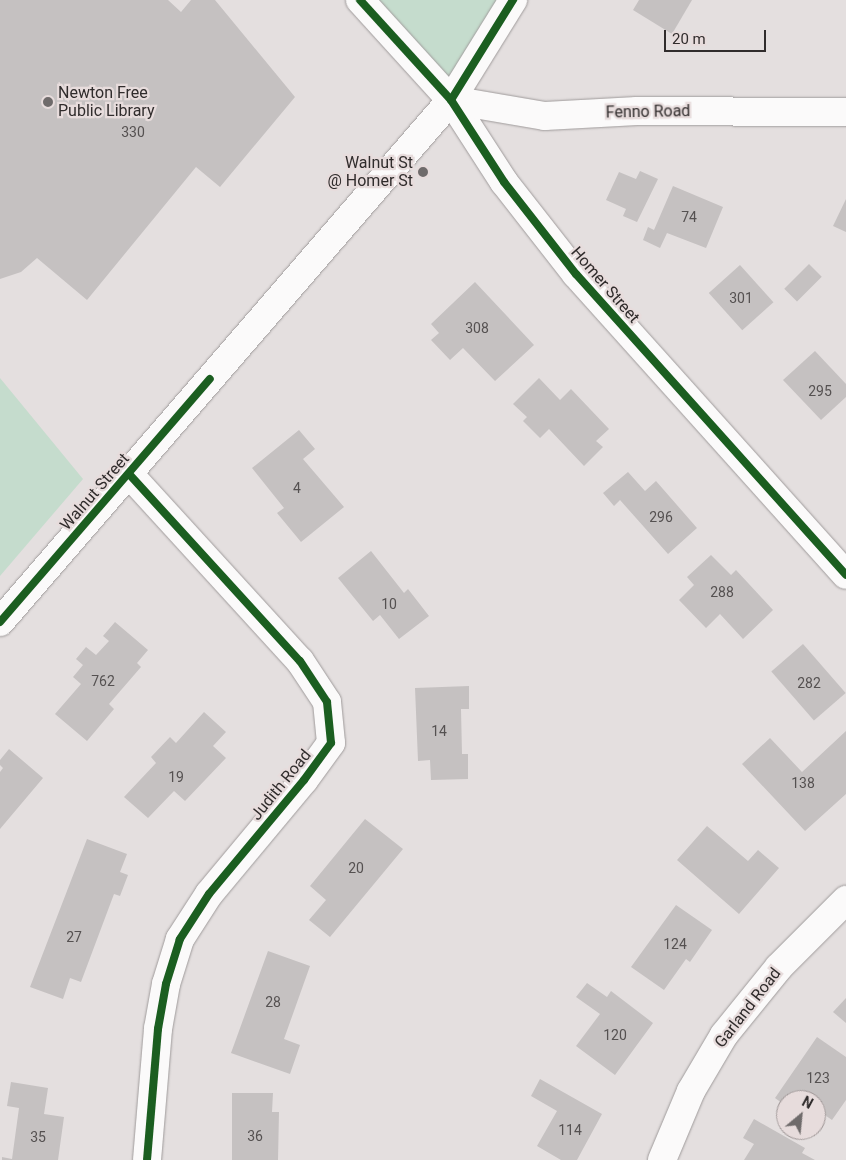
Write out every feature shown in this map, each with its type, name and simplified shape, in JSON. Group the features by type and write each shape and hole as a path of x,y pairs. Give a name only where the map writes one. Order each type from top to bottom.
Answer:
{"street":[{"name":"Homer Street","path":"360,0 451,100 504,182 576,274 846,575"},
{"name":"Walnut Street","path":"0,622 451,100 513,0"},
{"name":"Fenno Road","path":"451,100 546,116 637,111 846,112"},
{"name":"Judith Road","path":"129,474 300,661 327,702 331,743 304,780 208,894 180,939 166,984 158,1029 147,1160"},
{"name":"Garland Road","path":"662,1160 691,1091 724,1035 779,967 846,900"}],"green space":[{"path":"360,0 513,0 451,100"},
{"path":"0,378 83,479 0,576"}],"building":[{"path":"0,0 168,0 181,12 191,0 215,0 295,97 220,187 196,167 87,300 37,258 21,272 0,279"},
{"path":"639,0 692,0 672,34 633,10"},
{"path":"640,171 658,179 637,222 623,216 626,209 606,200 619,172 636,179"},
{"path":"673,186 723,207 706,248 667,233 660,248 643,240 648,227 654,230"},
{"path":"846,199 846,232 833,226"},
{"path":"809,264 822,277 797,301 784,289"},
{"path":"740,265 773,302 742,330 709,293"},
{"path":"475,282 534,345 495,381 463,348 450,360 431,340 439,333 431,324"},
{"path":"815,351 846,384 846,397 821,420 783,380"},
{"path":"539,378 560,400 571,389 609,429 596,441 603,447 584,466 549,429 540,438 523,421 527,417 513,404"},
{"path":"299,430 315,449 303,459 344,507 301,542 277,513 284,508 252,468"},
{"path":"628,472 645,491 656,481 697,528 668,554 620,500 614,506 603,493"},
{"path":"371,551 404,593 408,589 429,616 399,639 380,615 373,621 338,578"},
{"path":"711,555 731,575 736,570 773,610 743,639 720,614 706,628 679,600 694,585 687,577"},
{"path":"115,622 148,650 137,663 141,667 109,704 114,709 87,741 55,714 81,684 73,677 83,665 76,659 86,647 96,655 109,641 103,636"},
{"path":"803,644 846,693 814,721 771,672"},
{"path":"469,686 469,709 461,709 462,754 468,754 468,779 431,780 430,760 418,761 415,688"},
{"path":"204,712 226,732 213,746 226,758 185,801 174,791 148,818 124,797 156,763 151,757 170,737 176,743"},
{"path":"846,731 846,794 805,831 742,764 770,738 802,772"},
{"path":"9,749 43,778 0,829 0,772 3,768 0,765 0,760"},
{"path":"365,819 403,849 330,937 309,920 326,900 310,886"},
{"path":"707,826 748,861 758,850 779,868 739,914 677,860"},
{"path":"87,839 127,854 120,872 128,875 120,896 114,894 81,982 70,978 63,999 30,987"},
{"path":"676,905 712,930 690,962 686,959 664,990 631,967"},
{"path":"268,951 310,966 284,1039 300,1045 290,1074 231,1053"},
{"path":"587,983 607,997 611,991 653,1023 615,1075 576,1046 600,1014 576,997"},
{"path":"846,998 846,1023 833,1012"},
{"path":"817,1037 846,1057 846,1100 832,1120 826,1116 826,1090 781,1090"},
{"path":"540,1079 602,1114 577,1160 561,1160 537,1146 557,1111 531,1096"},
{"path":"11,1082 48,1088 44,1114 64,1117 58,1160 2,1160 2,1157 12,1159 19,1108 7,1106"},
{"path":"232,1093 273,1093 272,1112 279,1112 278,1160 232,1160"},
{"path":"754,1119 776,1132 776,1140 791,1140 805,1148 802,1153 815,1160 744,1160 754,1144 743,1138"}],"cycle path":[{"path":"360,0 451,100 504,182 576,274 846,575"},
{"path":"451,100 513,0"},
{"path":"0,622 210,379"},
{"path":"129,474 300,661 327,702 331,743 304,780 209,894 180,939 166,984 158,1029 147,1160"}],"place":[{"name":"Newton Free Public Library","path":"48,102"},
{"name":"Walnut St @ Homer St","path":"423,172"}]}
